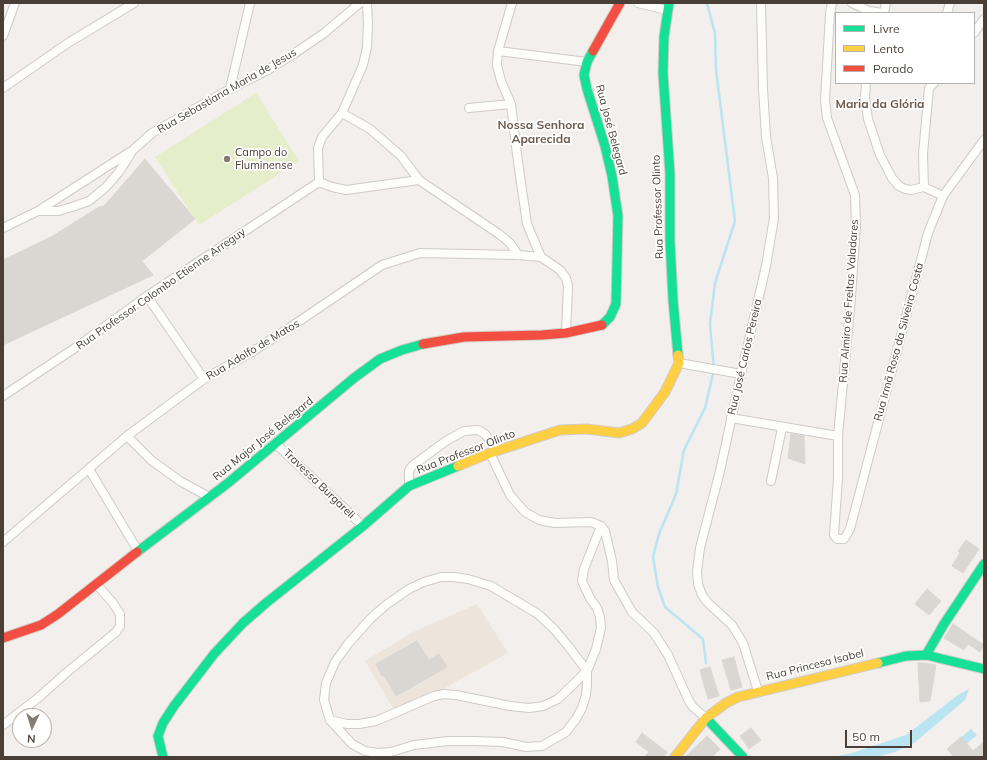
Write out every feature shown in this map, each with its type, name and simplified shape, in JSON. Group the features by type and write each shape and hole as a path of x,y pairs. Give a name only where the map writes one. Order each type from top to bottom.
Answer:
{"street":[{"path":"3,36 15,3"},
{"path":"3,88 68,43 134,3"},
{"path":"230,89 250,3"},
{"name":"Rua Sebastiana Maria de Jesus","path":"3,228 38,212 133,150 152,133 230,89 266,71 300,50 323,34 360,3"},
{"path":"367,3 367,47 363,65 342,113 322,137 318,148 319,182 346,190 418,180"},
{"path":"512,3 498,51 497,65 501,81 511,104 527,224 541,257"},
{"name":"Rua José Belegard","path":"566,333 601,326 610,317 616,304 618,216 612,176 605,146 584,75 587,62 620,3"},
{"path":"638,3 668,7"},
{"name":"Rua José Carlos Pereira","path":"758,691 743,643 732,625 702,595 698,584 697,570 700,548 720,471 766,266 774,218 774,178 766,137 763,89 762,3"},
{"name":"Rua Almiro de Freitas Valadares","path":"832,3 830,14 825,100 827,118 855,195 856,225 838,436 838,478 834,532"},
{"path":"852,3 869,11 876,12"},
{"name":"Rua Professor Olinto","path":"163,757 158,736 164,723 174,706 214,654 243,623 260,608 363,526 409,486 493,452 560,430 587,430 619,433 632,429 642,423 665,392 679,363 673,300 670,241 670,174 663,73 664,37 668,7"},
{"path":"975,32 984,19"},
{"path":"498,51 587,62"},
{"path":"866,84 865,98 868,119 880,155 892,178 899,186 905,189 910,190 924,187 943,196"},
{"path":"924,187 923,154 930,85"},
{"path":"469,108 511,104"},
{"path":"342,113 370,129 401,156 418,180 499,234 510,243 518,255"},
{"name":"Rua Irmã Rosa da Silveira Costa","path":"834,532 835,538 842,540 847,536 850,529 928,232 943,196 984,140"},
{"name":"Rua Sebastiana Maria de Jesus","path":"38,212 72,207 89,201 119,172 133,150"},
{"name":"Rua Professor Colombo Etienne Arreguy","path":"3,396 78,346 147,296 319,182"},
{"name":"Rua Adolfo de Matos","path":"3,542 127,436 204,379 252,352 382,265 420,253 518,255 541,257 560,270 566,278 568,286 566,333"},
{"path":"147,296 204,379"},
{"name":"Rua Major José Belegard","path":"3,638 41,625 58,614 248,467 275,443 330,400 354,378 380,359 402,350 426,343 464,337 566,333"},
{"path":"679,363 741,374"},
{"path":"731,418 782,428 838,436"},
{"path":"771,481 782,428"},
{"path":"409,486 409,471 412,466 446,441 464,431 478,430 485,434 510,495 525,512 539,520 555,523 591,522 601,526 605,531 608,541 614,580 632,612 654,633 668,655 693,707 709,720 743,757"},
{"path":"127,436 151,460 180,481 210,497"},
{"name":"Travessa Burgareli","path":"275,443 363,526"},
{"path":"89,468 138,551"},
{"path":"587,671 554,629 531,609 491,586 468,579 454,577 441,578 424,582 409,588 370,619 348,644 335,662 326,683 324,700 330,720 352,744 365,751 377,753 391,752 414,745 448,741 488,741 503,742 526,747 542,746 566,732 582,708 586,695 587,671 596,649 601,628 600,616 597,608 590,598 582,581 584,569 601,526"},
{"path":"926,655 944,624 984,564"},
{"path":"3,726 116,632 120,626 120,614 114,603 97,585"},
{"name":"Rua Princesa Isabel","path":"675,757 726,703 738,697 758,691 906,656 926,655 984,669"},
{"path":"330,720 347,724 376,722 434,696 444,694 516,707 529,708 543,706 558,698 587,671"}],"shaded area":[{"path":"477,604 508,653 396,713 365,661 413,632"}],"green space":[{"name":"Campo do Fluminense","path":"256,93 299,161 199,225 155,157"}],"water":[{"path":"969,689 965,700 914,743 895,752 876,757 833,757 852,753 906,735 958,695"},
{"path":"971,729 977,735 964,746 958,740"}],"building":[{"path":"145,159 195,219 142,261 153,275 3,345 3,260 51,237 99,207 104,206"},
{"path":"791,434 804,436 805,464 788,458"},
{"path":"966,540 979,549 963,573 952,566 960,553 958,551"},
{"path":"927,589 941,601 929,615 915,604"},
{"path":"953,624 984,645 980,652 968,644 964,650 944,638"},
{"path":"417,641 429,660 439,654 447,667 396,696 384,675 382,676 376,664"},
{"path":"734,657 742,687 731,690 722,660"},
{"path":"918,663 936,665 930,701 920,702"},
{"path":"710,667 719,696 708,699 700,670"},
{"path":"751,728 761,740 749,749 740,736"},
{"path":"642,733 667,752 663,757 644,757 649,752 636,742"},
{"path":"707,736 720,749 712,757 685,757"},
{"path":"961,737 973,751 984,742 984,757 954,757 947,749"}],"waterway":[{"path":"706,663 703,639 665,607 658,587 653,557 659,534 676,494 684,450 705,408 714,370 710,324 715,283 735,221 716,70 715,33 707,3"}],"traffic: fast":[{"path":"669,3 664,37 663,73 670,174 670,241 673,300 678,355"},
{"path":"593,51 587,62 584,75 605,146 612,176 618,216 616,304 610,317 602,325"},
{"path":"137,552 228,483 354,378 380,359 402,350 423,344"},
{"path":"163,757 158,736 163,723 174,706 214,654 243,623 363,526 409,486 458,466"},
{"path":"926,655 944,624 984,564"},
{"path":"878,663 906,656 926,655 984,669"},
{"path":"706,718 743,757"}],"traffic: slow":[{"path":"458,466 490,453 560,430 587,429 619,433 632,429 642,423 665,392 679,363 678,355"},
{"path":"675,757 706,718 726,703 738,697 878,663"}],"traffic: jam":[{"path":"593,51 620,3"},
{"path":"423,344 464,337 566,333 602,325"},
{"path":"3,638 41,625 58,614 137,552"}],"place":[{"name":"Campo do Fluminense","path":"227,159"}],"district":[{"name":"Maria da Glória","path":"880,104"},
{"name":"Nossa Senhora Aparecida","path":"541,132"}]}
